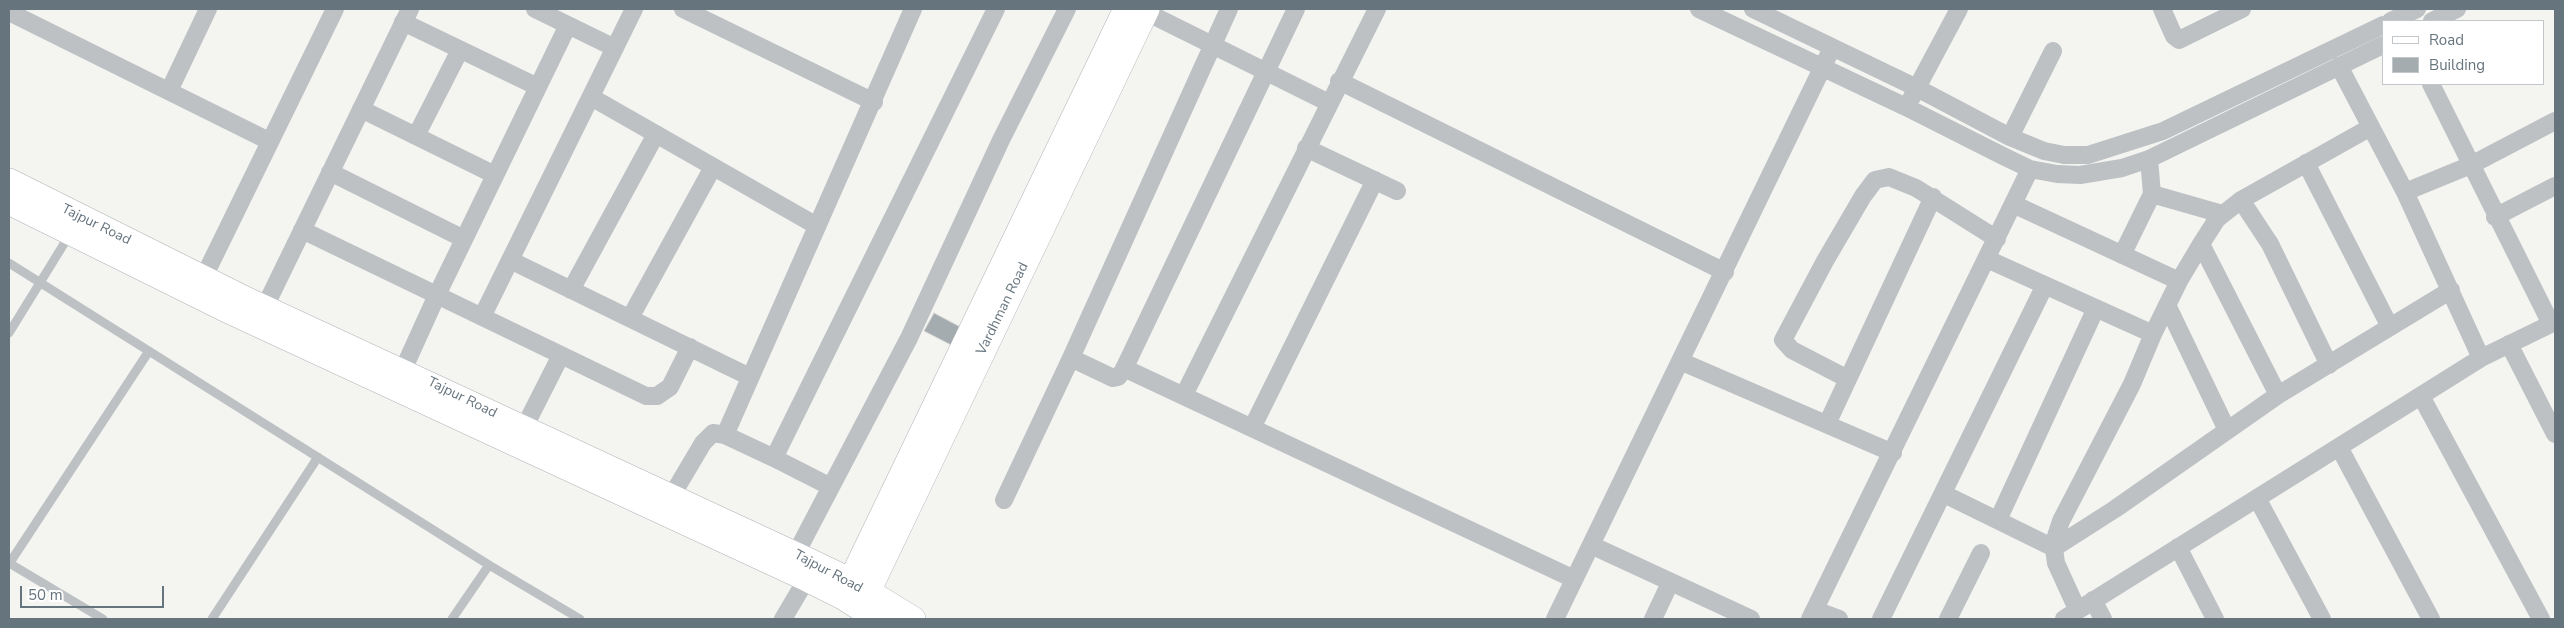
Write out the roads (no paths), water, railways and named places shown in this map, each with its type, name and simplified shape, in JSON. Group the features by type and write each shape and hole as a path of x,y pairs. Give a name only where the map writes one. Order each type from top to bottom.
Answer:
{"main road":[{"name":"Vardhman Road","path":"859,600 1140,10"},
{"name":"Tajpur Road","path":"9,181 199,286"},
{"name":"Tajpur Road","path":"9,202 70,233 199,286 261,315 654,510 801,567"},
{"name":"Tajpur Road","path":"261,315 403,370 670,497 859,600 913,619"}],"street":[{"path":"169,91 208,9"},
{"path":"199,286 334,9"},
{"path":"535,9 615,48"},
{"path":"482,316 634,9"},
{"path":"683,9 874,102"},
{"path":"725,435 874,102 913,9"},
{"path":"774,458 996,9"},
{"path":"783,619 831,487 909,338 1001,140 1067,9"},
{"path":"1004,500 1071,358 1229,9"},
{"path":"1071,358 1113,378 1118,376 1124,368 1296,9"},
{"path":"1184,396 1306,148 1377,9"},
{"path":"1699,9 1906,107 2030,169 2057,174 2080,175 2122,168 2149,159 2382,45"},
{"path":"1753,9 1917,88 2010,137 2044,151 2064,155 2088,155 2163,131 2382,25"},
{"path":"1906,107 1959,9"},
{"path":"2162,9 2174,36 2179,40 2242,9"},
{"path":"2393,20 2417,9"},
{"path":"2434,20 2457,9"},
{"path":"1140,10 1267,70 1329,103"},
{"path":"9,12 269,141"},
{"path":"261,315 407,15 460,50 538,87"},
{"path":"403,370 437,295 568,25"},
{"path":"1555,619 1725,272 1832,47"},
{"path":"416,136 460,50"},
{"path":"2010,137 2053,51"},
{"path":"2340,66 2405,192 2482,358"},
{"path":"1339,82 1725,272"},
{"path":"2371,127 2241,200 2222,214 2200,244 2167,305 2132,384 2062,521 2054,548 2071,614 2482,358 2553,323 2495,217 2431,85"},
{"path":"590,97 817,226"},
{"path":"361,109 495,175"},
{"path":"2405,192 2471,165 2555,121"},
{"path":"571,290 656,134"},
{"path":"1306,148 1397,191"},
{"path":"2122,255 2152,194 2149,159"},
{"path":"2306,163 2390,327"},
{"path":"630,318 713,167"},
{"path":"1839,619 1813,614 2030,169"},
{"path":"330,172 464,239"},
{"path":"1848,379 1792,350 1784,344 1784,335 1863,196 1875,180 1889,177 1933,197 1997,239"},
{"path":"1252,428 1375,180"},
{"path":"2495,217 2555,186"},
{"path":"2152,194 2222,214"},
{"path":"1827,424 1933,197"},
{"path":"2241,200 2270,244 2329,365"},
{"path":"2013,204 2179,281"},
{"path":"302,230 560,355 652,397 662,394 670,387 690,347"},
{"path":"2200,244 2278,395"},
{"path":"1987,259 2153,334"},
{"path":"510,260 750,377"},
{"path":"1881,619 2045,285"},
{"path":"2054,548 2115,509 2278,395 2451,290"},
{"path":"2167,305 2227,430"},
{"path":"1998,520 2096,308"},
{"path":"2509,344 2555,434"},
{"path":"524,428 560,355"},
{"path":"1680,361 1893,453"},
{"path":"1124,368 1574,579"},
{"path":"2421,396 2541,619"},
{"path":"670,497 706,438 713,433 725,435 831,487"},
{"path":"2339,447 2431,619"},
{"path":"1944,494 2054,548"},
{"path":"2257,498 2322,619"},
{"path":"1590,545 1751,619"},
{"path":"2178,547 2215,619"},
{"path":"1948,619 1981,553"},
{"path":"1653,619 1670,583"},
{"path":"2093,600 2103,619"}],"lane":[{"path":"9,333 70,233"},
{"path":"9,263 489,565 580,619"},
{"path":"104,619 9,564 149,351"},
{"path":"212,619 318,457"},
{"path":"452,619 489,565"}]}
